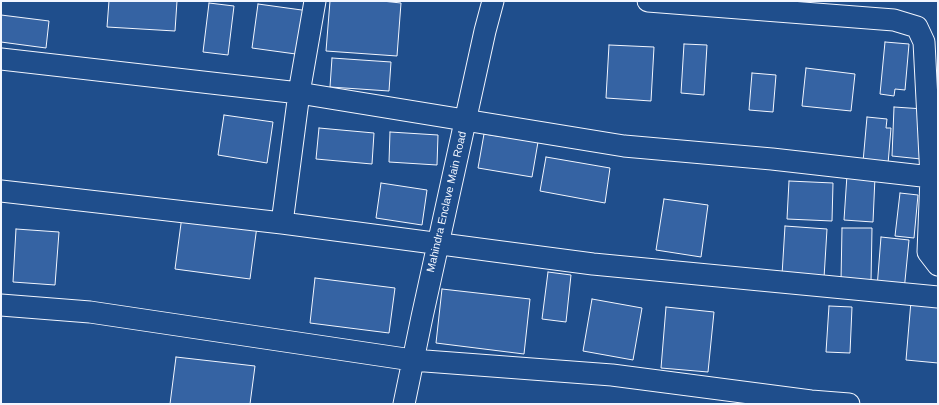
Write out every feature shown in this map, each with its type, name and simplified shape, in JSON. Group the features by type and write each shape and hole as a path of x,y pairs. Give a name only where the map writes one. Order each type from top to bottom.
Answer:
{"street":[{"path":"282,223 299,93 315,1"},
{"name":"Mahindra Enclave Main Road","path":"404,404 412,360 485,31 493,1"},
{"path":"648,1 894,20 917,27 924,42 931,177 928,252 938,265"},
{"path":"1,59 299,93 466,119 624,146 765,159 931,177"},
{"path":"1,191 282,223 592,264 938,297"},
{"path":"1,305 90,312 412,360 612,375 811,401 849,404"}],"building":[{"path":"109,1 177,1 175,31 107,27"},
{"path":"330,1 382,1 401,3 397,56 326,51"},
{"path":"209,3 234,6 228,55 203,52"},
{"path":"258,4 309,11 303,55 252,48"},
{"path":"1,15 49,21 46,48 1,42"},
{"path":"885,42 909,44 905,90 895,89 894,96 880,94"},
{"path":"684,44 707,45 704,95 681,93"},
{"path":"609,45 654,47 651,101 606,98"},
{"path":"332,58 391,62 389,91 330,87"},
{"path":"806,68 855,74 851,111 802,106"},
{"path":"752,73 776,75 773,112 749,110"},
{"path":"894,107 924,109 921,159 892,156"},
{"path":"224,115 273,122 267,163 218,155"},
{"path":"867,117 887,119 886,128 891,128 888,164 863,162"},
{"path":"319,128 374,133 372,164 316,159"},
{"path":"390,132 438,135 437,165 389,162"},
{"path":"484,134 538,142 532,177 478,168"},
{"path":"546,157 610,168 605,203 540,191"},
{"path":"847,175 875,177 873,222 844,220"},
{"path":"789,181 833,183 832,221 787,219"},
{"path":"381,183 427,190 422,225 376,218"},
{"path":"900,193 918,195 914,238 895,236"},
{"path":"664,199 708,205 701,257 656,250"},
{"path":"182,216 257,226 250,279 175,269"},
{"path":"785,226 827,229 824,278 782,275"},
{"path":"842,228 872,228 871,282 841,281"},
{"path":"16,229 59,232 55,285 13,282"},
{"path":"881,237 909,240 904,291 877,288"},
{"path":"548,272 571,275 566,322 542,319"},
{"path":"315,278 395,288 389,333 310,323"},
{"path":"442,289 530,299 524,354 436,343"},
{"path":"592,299 642,308 633,360 583,351"},
{"path":"911,301 938,303 938,363 906,360"},
{"path":"829,306 852,307 850,353 826,352"},
{"path":"666,307 714,312 708,372 661,368"},
{"path":"176,357 255,366 250,404 170,404"}]}
